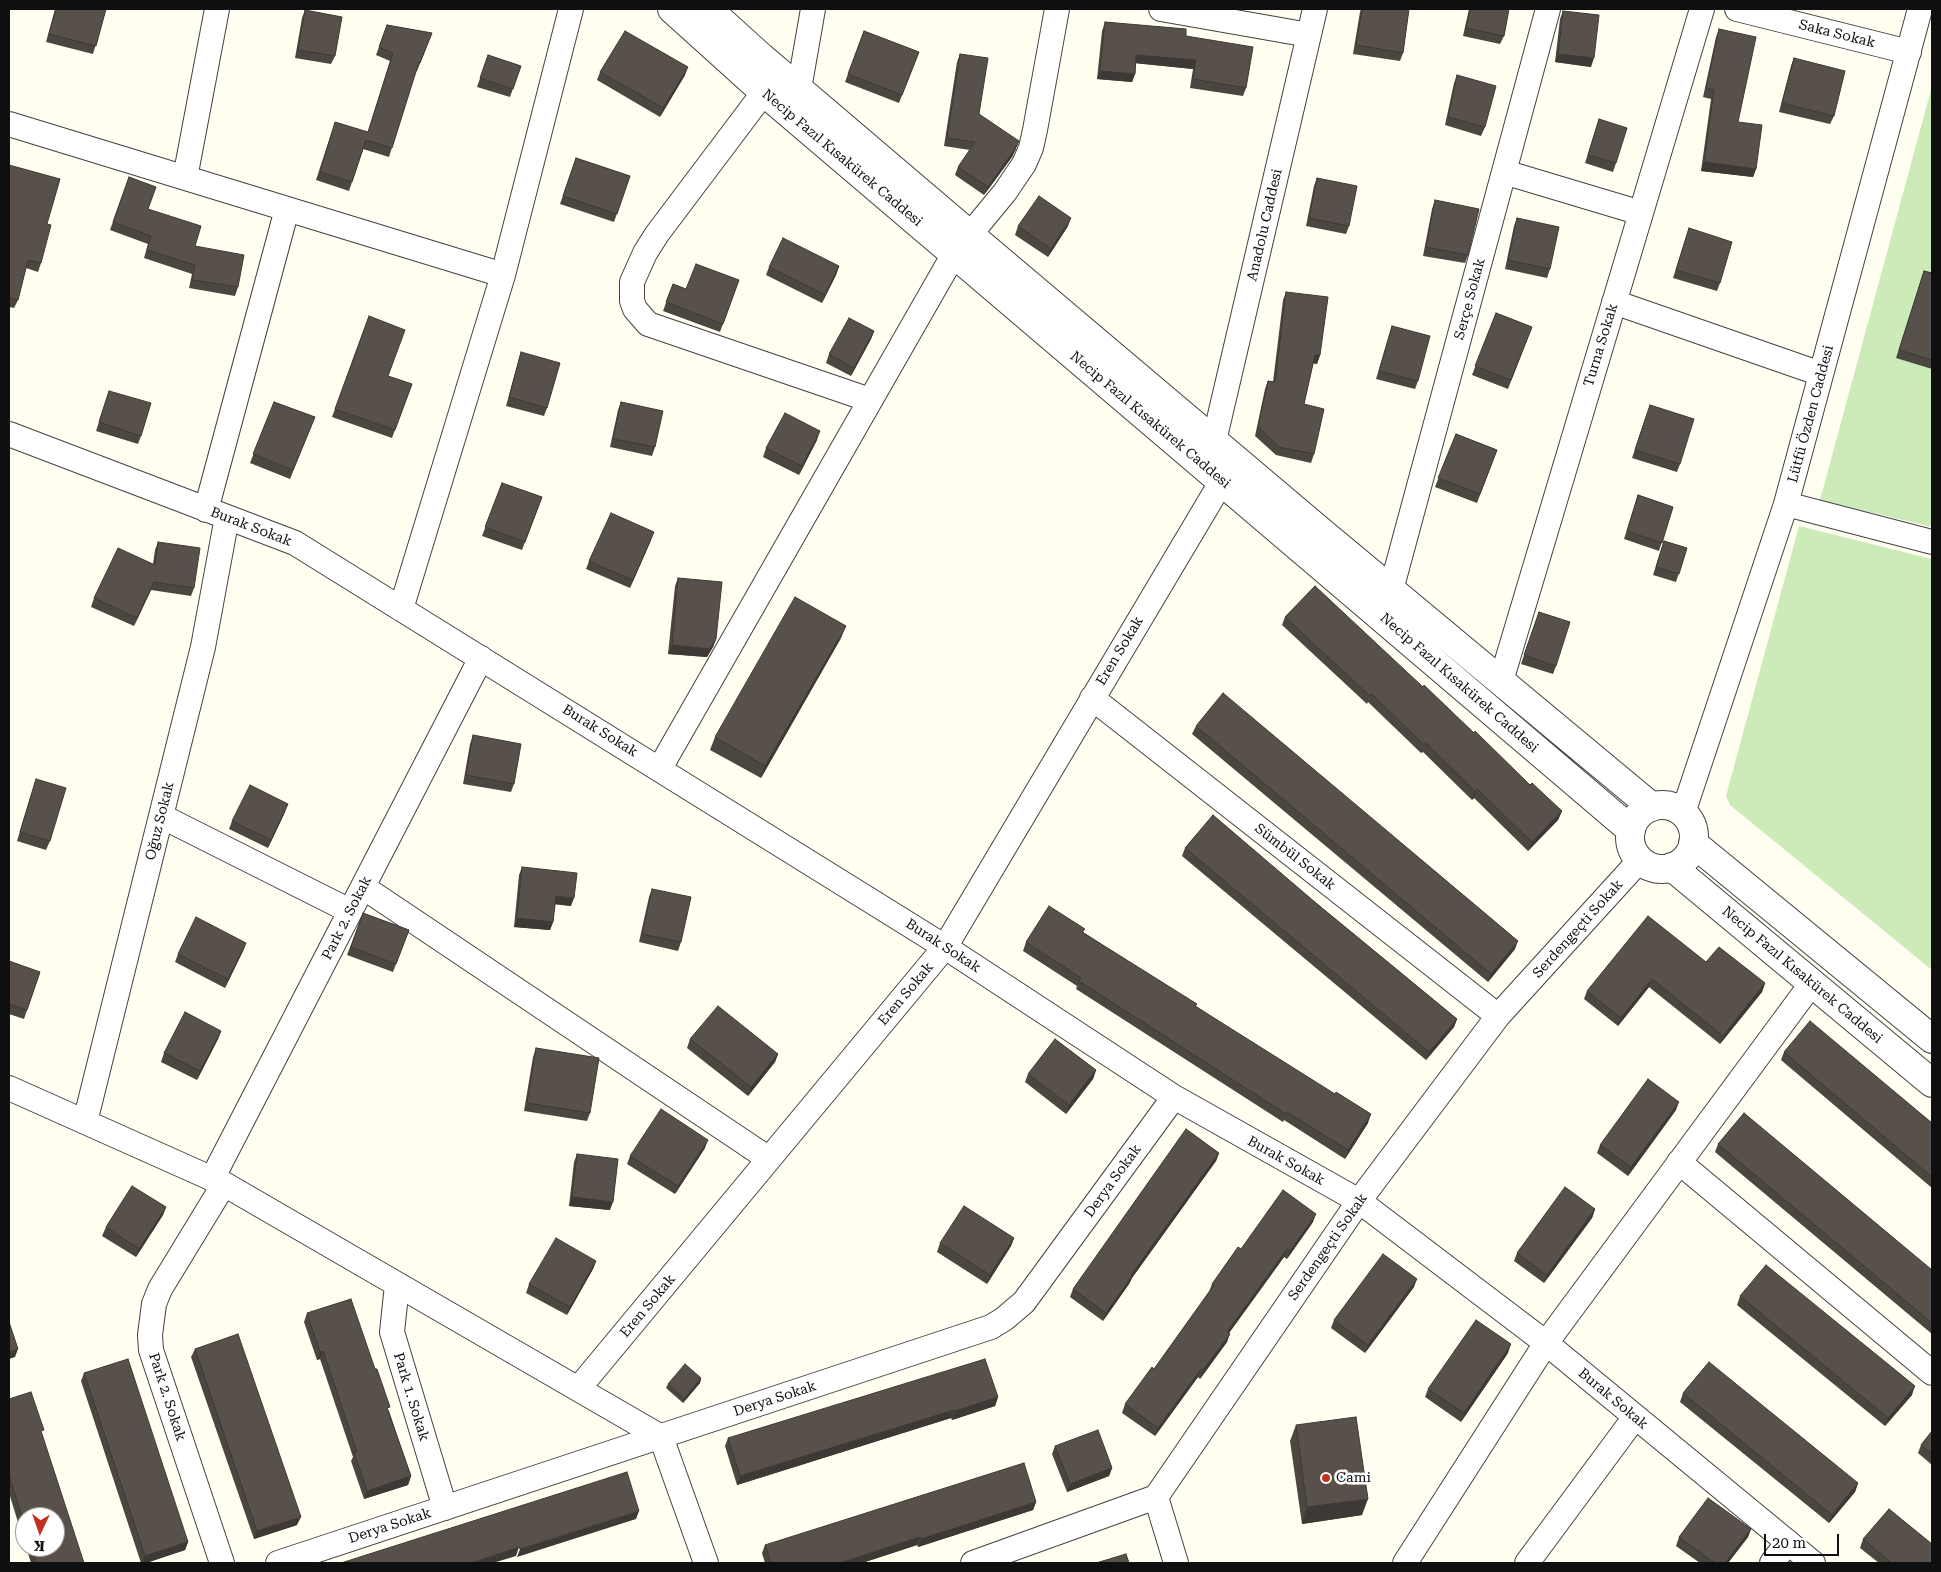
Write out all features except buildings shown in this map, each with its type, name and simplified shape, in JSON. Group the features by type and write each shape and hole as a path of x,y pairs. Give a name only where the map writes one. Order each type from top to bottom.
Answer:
{"street":[{"path":"185,178 217,9"},
{"path":"401,608 502,275 571,9"},
{"name":"Necip Fazıl Kısakürek Caddesi","path":"672,9 764,92 1214,441 1652,806"},
{"name":"Necip Fazıl Kısakürek Caddesi","path":"708,9 799,89 962,245 1222,481 1630,830"},
{"path":"799,89 813,9"},
{"path":"660,768 870,400 962,245 1015,179 1031,148 1057,9"},
{"path":"1161,9 1309,35"},
{"name":"Anadolu Caddesi","path":"1214,441 1315,9"},
{"name":"Serçe Sokak","path":"1391,590 1548,9"},
{"name":"Turna Sokak","path":"1501,681 1702,9"},
{"name":"Saka Sokak","path":"1737,9 1909,52"},
{"name":"Lütfü Özden Caddesi","path":"1683,813 1786,504 1920,9"},
{"path":"764,92 657,234 645,253 632,282 632,300 635,310 648,324 870,400"},
{"path":"9,124 502,275"},
{"path":"1504,172 1641,213"},
{"name":"Oğuz Sokak","path":"85,1122 203,647 217,513 287,209"},
{"path":"1614,302 1821,374"},
{"name":"Burak Sokak","path":"9,434 294,543 660,768 945,947 1174,1097 1359,1201 1546,1343 1813,1563"},
{"name":"Eren Sokak","path":"578,1389 945,947 1222,481"},
{"path":"1786,504 1932,542"},
{"name":"Park 2. Sokak","path":"222,1563 151,1350 150,1335 154,1304 160,1289 218,1182 350,911 481,658"},
{"name":"Sümbül Sokak","path":"1092,698 1498,1016"},
{"path":"1652,806 1674,807 1683,813 1692,827 1693,844 1689,854 1682,862 1672,867 1661,869 1650,866 1640,860 1634,852 1630,841 1630,830 1635,820 1642,812 1652,806"},
{"path":"162,816 350,911"},
{"path":"1693,844 1932,1039"},
{"name":"Serdengeçti Sokak","path":"1156,1498 1359,1201 1498,1016 1640,860"},
{"name":"Necip Fazıl Kısakürek Caddesi","path":"1672,867 1932,1083"},
{"path":"363,887 769,1159"},
{"path":"1405,1563 1546,1343 1812,983"},
{"path":"9,1088 218,1182 661,1437 706,1563"},
{"name":"Derya Sokak","path":"278,1563 977,1333 1004,1319 1024,1302 1174,1097"},
{"path":"1679,1162 1932,1373"},
{"name":"Park 1. Sokak","path":"397,1285 392,1332 444,1508"},
{"path":"1527,1563 1635,1417"},
{"path":"973,1563 1156,1498 1176,1563"},
{"path":"1772,1563 1788,1542"}],"green space":[{"path":"1932,86 1932,527 1820,500"},
{"path":"1799,526 1932,559 1932,970 1730,805 1726,796"}],"place":[{"name":"Cami","path":"1326,1478"}]}
